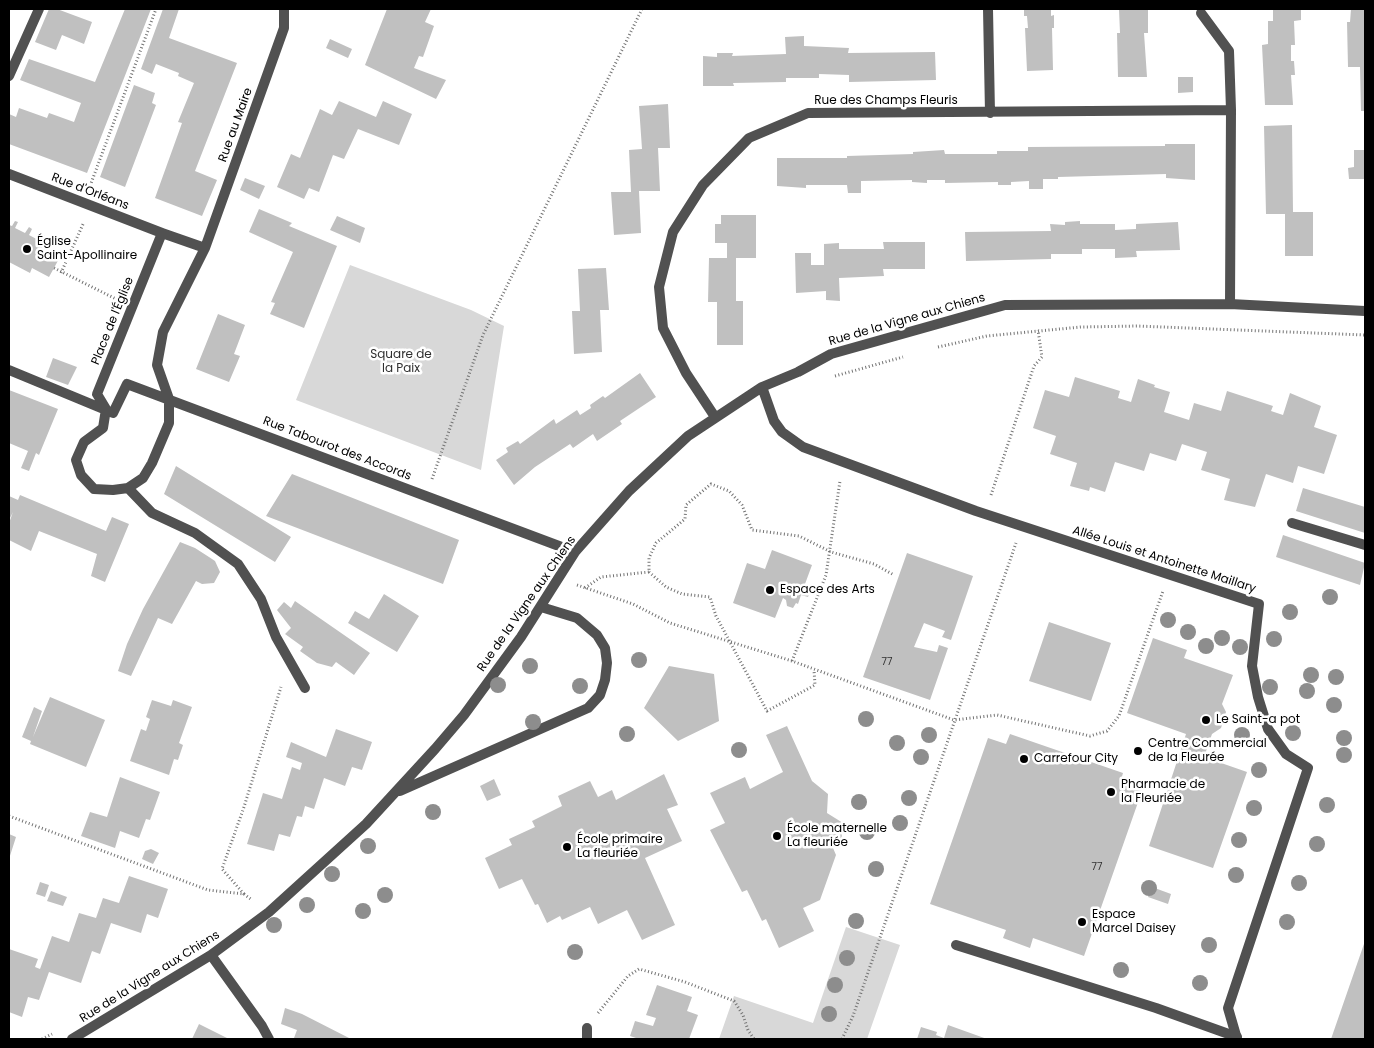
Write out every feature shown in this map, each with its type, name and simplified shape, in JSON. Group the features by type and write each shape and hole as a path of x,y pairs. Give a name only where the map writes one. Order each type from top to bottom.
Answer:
{"street":[{"path":"9,76 39,9"},
{"name":"Rue au Maire","path":"205,248 284,28 284,9"},
{"path":"988,9 990,113"},
{"path":"1201,13 1229,51 1231,110 1230,304"},
{"name":"Rue des Champs Fleuris","path":"716,417 686,374 663,328 659,288 673,232 703,185 749,138 808,113 1231,110"},
{"name":"Rue d'Orléans","path":"9,174 162,232"},
{"path":"9,370 106,409 103,428 84,442 76,460 81,475 94,489 113,490 128,488 143,478 152,463 169,423 169,399 157,365 163,332 205,248 162,232"},
{"name":"Place de l'Église","path":"106,409 98,394 162,232"},
{"name":"Rue de la Vigne aux Chiens","path":"72,1039 212,956 269,912 302,883 397,792 464,716 541,607 557,577 575,552 653,468 688,436 762,387 798,372 830,354 1004,305 1230,304 1365,311"},
{"name":"Rue Tabourot des Accords","path":"106,409 114,413 127,384 575,552"},
{"name":"Allée Louis et Antoinette Maillary","path":"762,387 767,406 782,432 803,448 976,511 1259,604 1252,666 1258,698 1268,729 1286,754 1308,768 1228,1008 1237,1038"},
{"path":"128,488 152,512 195,533 238,564 261,600 276,637 305,688"},
{"path":"1292,523 1365,545"},
{"path":"397,792 588,708 600,695 606,680 607,663 604,648 597,635 577,618 541,607"},
{"path":"956,945 1156,1008 1237,1038"},
{"path":"212,956 262,1026 268,1039"},
{"path":"586,1039 587,1028"}],"path":[{"path":"61,273 88,204 156,9"},
{"path":"426,496 483,335 642,9"},
{"path":"54,268 132,307"},
{"path":"935,347 988,336 1038,330 1137,326 1365,335"},
{"path":"976,511 989,500 1034,366 1042,357 1038,330"},
{"path":"828,378 910,355"},
{"path":"792,660 826,575 831,552 842,463"},
{"path":"649,572 650,558 656,543 685,519 686,505 711,484 729,491 742,505 752,530 799,536 831,552 874,564 894,575"},
{"path":"842,1039 853,1016 1022,526"},
{"path":"585,588 601,577 649,572 666,587 682,594 710,597 716,616 767,712 815,685 814,670"},
{"path":"557,577 633,604 670,623 792,660 814,670 954,720 997,715 1090,736 1107,731 1119,716 1169,574"},
{"path":"254,900 244,894 222,869 262,753 282,683 286,655"},
{"path":"9,816 208,890 244,894"},
{"path":"247,906 260,895"},
{"path":"587,1028 628,976 639,969 685,982 734,1001 743,1014 748,1030 754,1039"},
{"path":"42,1039 53,1033"}],"green space":[{"name":"Square de la Paix","path":"350,265 471,310 504,326 481,470 296,400"},
{"path":"846,927 900,945 867,1039 719,1039 734,996 813,1023"}],"building":[{"path":"49,9 57,9 92,22 84,44 62,35 56,50 35,42"},
{"path":"125,9 151,9 87,173 9,144 9,114 16,117 19,108 47,118 49,113 74,122 81,103 20,80 29,59 95,82"},
{"path":"163,9 179,9 169,38 237,63 195,171 217,180 202,216 155,198 182,123 178,122 194,83 178,76 179,73 156,64 152,74 141,69"},
{"path":"387,9 431,9 425,22 434,26 423,57 419,56 414,68 446,80 436,99 365,65"},
{"path":"1024,9 1051,9 1051,16 1054,15 1054,28 1052,28 1053,70 1027,71 1025,28 1028,28"},
{"path":"1119,9 1148,9 1148,33 1144,33 1147,77 1118,77 1117,33 1120,33"},
{"path":"1273,9 1301,9 1301,20 1294,21 1295,45 1291,45 1291,61 1294,61 1295,75 1291,75 1293,105 1265,105 1262,45 1268,44 1268,21 1273,21"},
{"path":"1351,9 1365,9 1365,111 1361,111 1360,67 1348,67 1347,22 1350,22"},
{"path":"804,36 804,46 849,48 848,53 935,52 936,80 849,82 849,75 819,74 819,78 786,78 786,82 733,83 734,86 703,86 703,56 717,57 717,53 733,53 732,56 786,54 785,37"},
{"path":"330,39 352,49 348,58 326,48"},
{"path":"1178,77 1193,77 1193,92 1178,93"},
{"path":"134,85 155,93 152,103 156,105 125,187 100,177"},
{"path":"339,101 376,117 383,101 412,114 399,145 358,129 344,159 333,155 319,192 309,188 304,199 277,187 291,154 300,158 320,109 332,115"},
{"path":"668,104 670,148 658,148 660,191 639,191 641,233 614,235 611,192 631,192 629,150 642,149 639,106"},
{"path":"1292,125 1293,212 1313,212 1313,256 1285,256 1285,214 1266,214 1264,126"},
{"path":"1165,144 1195,144 1195,180 1166,178 1166,174 1058,177 1058,179 1043,179 1043,189 1029,189 1029,181 1011,182 1011,185 998,185 998,182 945,183 945,180 927,180 927,183 912,182 912,180 861,181 861,193 848,193 847,185 806,185 806,188 777,186 777,158 847,158 847,156 913,154 913,152 944,150 945,154 997,154 997,151 1028,151 1028,147 1165,146"},
{"path":"1354,150 1365,150 1365,179 1349,179 1348,168 1354,167"},
{"path":"245,178 265,186 259,199 240,190"},
{"path":"259,209 292,223 289,226 337,246 304,328 270,314 275,303 271,302 293,252 249,232"},
{"path":"721,215 756,215 756,258 736,258 736,301 743,301 743,345 717,345 717,302 708,302 709,258 727,258 727,243 715,243 715,224 721,224"},
{"path":"337,216 365,228 360,243 330,230"},
{"name":"Église Saint-Apollinaire","path":"15,221 18,222 15,228 25,233 29,227 32,229 29,235 42,242 44,235 48,238 43,247 60,257 49,277 32,268 30,273 9,262 9,225 12,226"},
{"path":"1080,221 1080,224 1115,224 1115,230 1136,229 1136,224 1178,222 1180,250 1136,251 1137,257 1115,258 1115,249 1082,249 1082,254 1051,254 1051,259 966,261 965,232 1051,231 1050,224 1065,225 1065,222"},
{"path":"883,242 925,242 925,269 883,269 884,276 839,278 840,301 826,300 826,291 796,293 795,253 811,253 811,265 824,265 824,244 839,243 839,249 884,249"},
{"path":"606,268 609,310 600,310 602,352 574,354 572,311 580,311 578,269"},
{"path":"218,314 245,325 234,354 240,356 229,382 196,369"},
{"path":"53,358 77,367 68,385 46,377"},
{"path":"640,373 656,397 620,421 622,424 597,441 593,434 573,448 570,444 535,467 514,485 496,460 508,452 506,448 518,441 520,444 554,419 556,424 577,410 580,415 591,408 590,405 603,396 605,398"},
{"path":"1075,377 1120,391 1118,398 1131,402 1138,379 1155,385 1154,387 1170,392 1164,412 1189,420 1194,403 1221,411 1227,391 1273,406 1271,411 1283,415 1290,393 1321,406 1314,427 1337,435 1324,474 1298,466 1293,483 1266,474 1255,507 1224,500 1230,479 1201,470 1207,452 1182,444 1176,461 1150,453 1144,471 1115,462 1105,492 1090,487 1089,491 1070,486 1077,463 1050,454 1056,436 1033,428 1045,390 1069,397"},
{"path":"9,390 58,409 39,455 36,453 29,471 21,468 28,451 9,443"},
{"path":"176,466 291,537 275,562 164,494"},
{"path":"292,474 459,540 443,584 266,516"},
{"path":"1303,488 1365,507 1365,533 1296,511"},
{"path":"20,495 106,531 112,517 129,524 105,582 91,576 97,554 39,531 31,551 9,540 9,523 13,512 9,520 9,496 18,500"},
{"path":"1283,535 1365,563 1360,585 1276,557"},
{"path":"180,542 195,548 215,561 220,572 214,583 202,584 196,581 172,624 158,618 131,676 118,671 127,644 143,609"},
{"name":"Espace des Arts","path":"772,550 812,565 805,584 812,586 808,597 801,595 798,604 796,603 793,608 787,606 786,600 783,598 775,618 733,603 747,563 765,569"},
{"path":"907,553 973,576 951,640 942,637 945,631 924,623 914,647 937,652 939,645 948,648 930,700 863,677"},
{"path":"384,594 419,616 397,652 348,623 355,611 369,619"},
{"path":"295,601 370,653 354,675 336,662 332,667 317,663 300,651 303,647 285,634 291,628 277,610 284,602 291,608"},
{"path":"1049,622 1111,643 1091,701 1029,681"},
{"path":"1153,638 1187,650 1184,658 1233,675 1222,704 1226,712 1221,728 1212,734 1204,757 1247,772 1213,868 1149,846 1186,734 1127,713"},
{"path":"669,666 714,674 719,721 678,741 644,708"},
{"path":"50,697 105,720 86,767 30,744 31,741 22,737 34,707 42,711 33,737"},
{"path":"152,700 171,706 173,700 192,707 179,743 183,745 178,760 174,759 169,775 130,761 141,729 146,731 150,719 146,717"},
{"path":"787,726 812,781 828,794 827,813 843,823 841,844 833,848 836,855 820,900 803,908 814,931 779,948 766,919 762,921 747,890 742,892 710,830 725,823 710,793 745,777 750,789 783,772 766,735"},
{"path":"336,729 372,742 362,770 352,767 345,786 324,778 314,809 305,806 302,817 297,816 290,837 279,834 274,851 247,844 263,793 282,799 292,767 300,770 302,763 286,757 291,742 326,757"},
{"path":"1010,734 1123,773 1120,783 1142,791 1084,956 1033,938 1030,948 1003,938 1006,930 930,904 988,738 1006,744"},
{"path":"664,774 678,805 667,809 682,841 645,858 675,925 642,940 627,910 598,924 590,907 562,920 560,916 547,923 538,904 535,905 522,879 499,889 485,858 512,845 509,839 535,827 532,821 562,806 558,796 590,781 598,797 612,790 616,800"},
{"path":"120,777 160,792 150,820 146,819 139,838 120,831 115,848 81,836 90,812 107,817"},
{"path":"494,779 501,795 487,801 480,786"},
{"path":"9,834 16,837 9,859"},
{"path":"151,849 159,853 153,864 142,859 145,851"},
{"path":"129,876 168,889 158,918 147,914 141,933 111,923 100,954 92,951 81,983 49,972 39,1000 28,997 22,1017 9,1012 9,949 38,959 35,967 40,969 52,936 69,942 79,913 96,918 103,898 119,903"},
{"path":"40,882 49,885 45,897 36,894"},
{"path":"1152,887 1171,894 1168,904 1148,897"},
{"path":"51,891 67,897 63,906 47,901"},
{"path":"1365,941 1365,1039 1331,1039"},
{"path":"657,985 692,997 687,1011 698,1015 689,1039 639,1039 630,1036 635,1021 653,1026 656,1018 646,1015"},
{"path":"285,1008 302,1014 351,1039 294,1038 297,1030 281,1024"},
{"path":"199,1024 229,1039 192,1039"},
{"path":"948,1025 987,1039 917,1039 921,1027 937,1032 936,1035 944,1038"}],"place":[{"name":"Église Saint-Apollinaire","path":"27,249"},
{"name":"Espace des Arts","path":"770,590"},
{"name":"Le Saint-a pot","path":"1206,720"},
{"name":"Centre Commercial de la Fleurée","path":"1138,751"},
{"name":"Carrefour City","path":"1024,759"},
{"name":"Pharmacie de la Fleuriée","path":"1111,792"},
{"name":"École maternelle La fleuriée","path":"777,836"},
{"name":"École primaire La fleuriée","path":"567,847"},
{"name":"Espace Marcel Daisey","path":"1082,922"}]}
